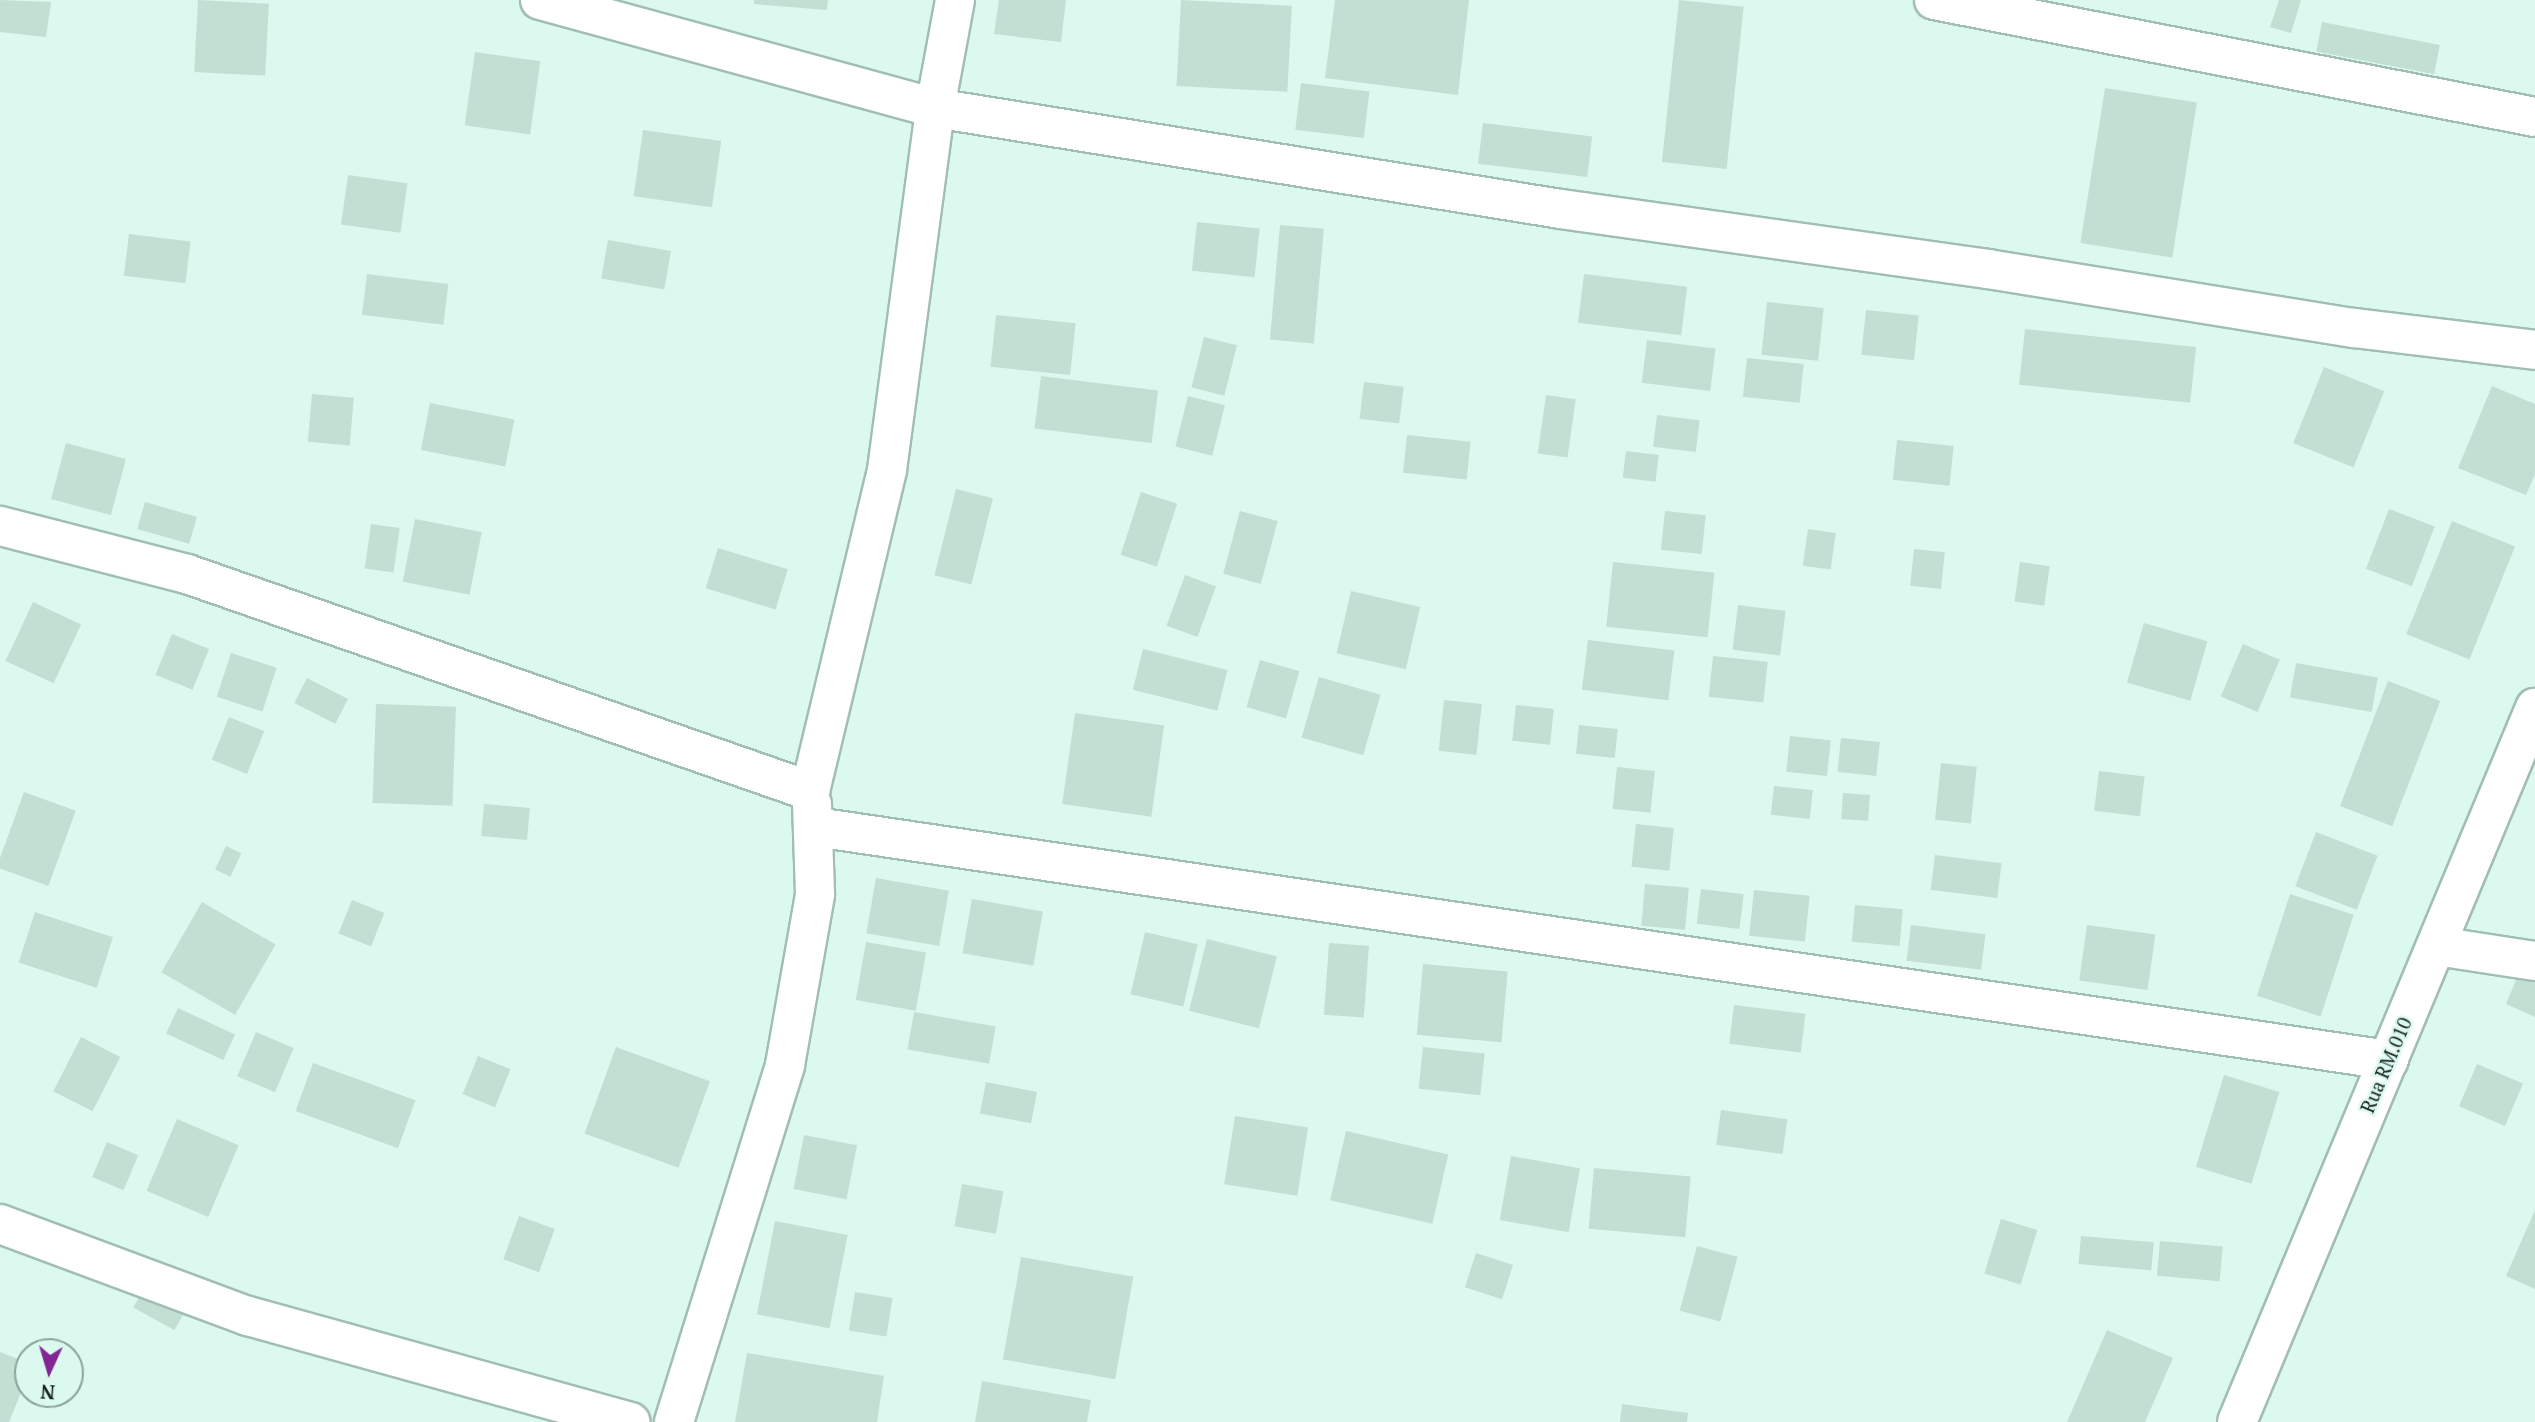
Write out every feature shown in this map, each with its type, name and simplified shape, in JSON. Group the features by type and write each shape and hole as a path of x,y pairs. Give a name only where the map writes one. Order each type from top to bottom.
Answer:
{"street":[{"path":"540,0 935,108 1561,209 1988,269 2354,328 2535,350"},
{"path":"674,1422 785,1065 815,894 813,809 887,470 935,108 955,0"},
{"path":"1934,0 2535,117"},
{"path":"0,526 187,574 813,809 2389,1060"},
{"name":"Rua RM.010","path":"2237,1422 2535,708"},
{"path":"2436,946 2535,961"},
{"path":"0,1224 248,1316 631,1422"}],"building":[{"path":"0,0 51,2 46,37 0,32"},
{"path":"198,0 269,4 265,76 194,72"},
{"path":"754,0 828,0 827,10 754,4"},
{"path":"999,0 1066,0 1061,42 994,34"},
{"path":"1181,0 1292,6 1287,92 1176,86"},
{"path":"1335,0 1469,0 1458,95 1325,78"},
{"path":"1679,0 1744,7 1727,169 1662,162"},
{"path":"2279,0 2301,0 2291,33 2270,27"},
{"path":"2322,22 2440,45 2434,74 2316,51"},
{"path":"475,52 540,61 530,134 465,125"},
{"path":"1301,83 1369,91 1364,138 1295,130"},
{"path":"2105,88 2197,103 2172,258 2080,243"},
{"path":"1483,123 1592,136 1587,177 1478,164"},
{"path":"643,130 721,141 712,207 634,196"},
{"path":"348,175 407,183 400,233 341,225"},
{"path":"1197,222 1260,229 1255,277 1192,271"},
{"path":"1280,225 1324,229 1314,343 1270,340"},
{"path":"129,234 191,242 185,283 124,276"},
{"path":"608,240 671,251 664,290 601,278"},
{"path":"367,274 448,284 443,325 362,315"},
{"path":"1584,274 1687,287 1681,335 1578,323"},
{"path":"1767,302 1824,308 1818,361 1761,355"},
{"path":"1866,310 1919,316 1914,360 1861,355"},
{"path":"996,315 1076,323 1070,375 991,367"},
{"path":"2025,329 2196,347 2190,403 2019,385"},
{"path":"1204,337 1237,345 1224,396 1191,387"},
{"path":"1647,340 1715,348 1710,391 1642,383"},
{"path":"1747,358 1804,364 1800,403 1743,397"},
{"path":"2324,367 2384,391 2354,467 2293,443"},
{"path":"1041,376 1158,390 1152,443 1035,429"},
{"path":"1364,382 1404,387 1399,424 1359,419"},
{"path":"2492,386 2535,404 2535,474 2526,495 2458,468"},
{"path":"312,394 354,398 350,445 308,442"},
{"path":"1546,395 1576,399 1567,458 1538,453"},
{"path":"1188,396 1225,405 1212,456 1175,446"},
{"path":"430,403 514,419 505,467 421,450"},
{"path":"1657,415 1700,420 1696,452 1653,447"},
{"path":"1407,435 1471,442 1467,479 1403,473"},
{"path":"1897,440 1954,446 1950,486 1893,480"},
{"path":"66,443 126,459 111,515 51,499"},
{"path":"1626,451 1659,455 1655,482 1623,478"},
{"path":"956,489 993,498 971,585 934,575"},
{"path":"1141,492 1177,504 1157,567 1121,555"},
{"path":"145,502 197,517 189,544 137,529"},
{"path":"2389,509 2435,527 2412,586 2366,569"},
{"path":"1240,511 1278,521 1261,584 1223,574"},
{"path":"1665,511 1706,515 1702,554 1661,550"},
{"path":"415,519 482,532 470,595 403,582"},
{"path":"2452,521 2515,546 2469,660 2406,634"},
{"path":"371,524 400,528 393,573 365,569"},
{"path":"1808,529 1836,533 1831,570 1803,566"},
{"path":"718,548 788,569 776,610 706,588"},
{"path":"1914,549 1945,552 1941,589 1910,586"},
{"path":"1613,562 1714,573 1708,637 1606,627"},
{"path":"2020,562 2050,566 2044,606 2014,602"},
{"path":"1185,575 1216,586 1198,637 1167,626"},
{"path":"1351,591 1420,607 1406,669 1337,653"},
{"path":"33,602 81,624 54,683 6,661"},
{"path":"1738,605 1786,611 1780,656 1733,650"},
{"path":"2144,623 2207,641 2190,701 2127,683"},
{"path":"172,634 209,649 193,690 156,675"},
{"path":"1588,640 1674,651 1668,700 1582,690"},
{"path":"2243,644 2280,660 2258,712 2221,696"},
{"path":"1143,649 1227,670 1217,711 1133,690"},
{"path":"231,653 277,668 262,712 217,697"},
{"path":"1713,656 1768,662 1763,703 1709,697"},
{"path":"1260,660 1299,671 1286,718 1246,707"},
{"path":"2296,663 2378,677 2372,712 2290,697"},
{"path":"1319,677 1381,695 1363,755 1302,738"},
{"path":"307,678 348,699 335,724 294,703"},
{"path":"2388,681 2440,701 2392,826 2340,806"},
{"path":"1444,700 1482,704 1476,755 1439,751"},
{"path":"376,704 456,707 452,806 373,803"},
{"path":"1516,705 1554,709 1550,745 1512,741"},
{"path":"1075,713 1164,726 1151,817 1062,804"},
{"path":"229,717 264,731 247,774 212,760"},
{"path":"1579,725 1618,729 1615,758 1576,754"},
{"path":"1790,736 1831,740 1827,776 1786,772"},
{"path":"1841,738 1880,742 1876,776 1837,772"},
{"path":"1941,763 1977,767 1971,823 1935,820"},
{"path":"1617,767 1655,771 1650,813 1613,809"},
{"path":"2099,771 2145,777 2140,816 2094,811"},
{"path":"1774,786 1813,790 1810,819 1771,815"},
{"path":"24,792 76,811 48,886 0,868 0,858"},
{"path":"1843,793 1870,795 1868,821 1841,819"},
{"path":"484,804 530,808 527,840 481,836"},
{"path":"1636,824 1674,828 1669,871 1632,867"},
{"path":"2316,832 2378,856 2357,910 2295,886"},
{"path":"226,846 241,853 230,877 215,870"},
{"path":"1935,855 2002,863 1997,898 1931,890"},
{"path":"876,878 949,891 939,946 866,933"},
{"path":"1645,884 1689,888 1685,930 1641,926"},
{"path":"1701,889 1744,894 1739,929 1697,924"},
{"path":"1754,890 1810,896 1805,942 1749,936"},
{"path":"2290,894 2354,915 2321,1016 2257,996"},
{"path":"972,899 1043,912 1033,966 962,953"},
{"path":"352,900 384,913 371,946 339,933"},
{"path":"202,902 276,944 235,1015 162,972"},
{"path":"1855,905 1903,909 1900,946 1852,942"},
{"path":"35,912 113,937 97,988 19,962"},
{"path":"1911,925 1985,934 1981,970 1907,961"},
{"path":"2087,925 2155,935 2148,990 2079,980"},
{"path":"1145,932 1198,944 1183,1007 1131,994"},
{"path":"1207,939 1277,956 1259,1028 1189,1011"},
{"path":"866,942 926,953 916,1011 856,1000"},
{"path":"1329,943 1369,946 1364,1018 1324,1015"},
{"path":"1423,964 1508,971 1501,1042 1417,1035"},
{"path":"2519,973 2535,980 2535,1017 2506,1004"},
{"path":"1734,1005 1805,1014 1801,1052 1729,1044"},
{"path":"178,1008 235,1035 223,1060 166,1033"},
{"path":"914,1012 996,1026 989,1064 907,1049"},
{"path":"256,1032 294,1048 275,1092 237,1076"},
{"path":"81,1037 120,1057 93,1111 53,1091"},
{"path":"616,1047 710,1081 679,1168 585,1133"},
{"path":"1423,1047 1485,1053 1480,1095 1419,1089"},
{"path":"478,1056 510,1069 495,1107 463,1094"},
{"path":"313,1063 415,1100 398,1148 296,1111"},
{"path":"2477,1064 2523,1084 2505,1126 2459,1106"},
{"path":"2224,1075 2279,1092 2251,1184 2196,1167"},
{"path":"986,1082 1037,1092 1031,1123 980,1113"},
{"path":"1721,1110 1787,1119 1782,1154 1716,1145"},
{"path":"1235,1116 1308,1128 1297,1196 1224,1184"},
{"path":"177,1119 239,1145 208,1217 147,1191"},
{"path":"1346,1131 1448,1155 1432,1224 1330,1200"},
{"path":"804,1135 857,1145 847,1199 794,1189"},
{"path":"107,1142 138,1155 123,1190 92,1177"},
{"path":"1511,1156 1580,1168 1569,1232 1500,1220"},
{"path":"1594,1168 1691,1176 1685,1237 1589,1229"},
{"path":"962,1184 1003,1191 996,1234 955,1226"},
{"path":"2535,1210 2535,1289 2506,1276"},
{"path":"519,1216 555,1229 539,1272 503,1259"},
{"path":"2001,1219 2037,1230 2021,1285 1984,1274"},
{"path":"775,1221 848,1235 830,1328 757,1314"},
{"path":"2081,1236 2154,1242 2151,1270 2079,1264"},
{"path":"2160,1241 2223,1246 2220,1281 2157,1276"},
{"path":"1697,1246 1738,1257 1720,1322 1680,1311"},
{"path":"1476,1253 1513,1265 1502,1299 1465,1287"},
{"path":"1021,1257 1133,1277 1115,1379 1003,1359"},
{"path":"143,1290 184,1313 174,1330 133,1307"},
{"path":"855,1292 893,1298 886,1336 849,1331"},
{"path":"2107,1330 2173,1358 2145,1422 2067,1422"},
{"path":"0,1352 14,1358 15,1408 9,1422 0,1422"},
{"path":"747,1353 884,1376 877,1422 735,1422"},
{"path":"982,1381 1091,1400 1087,1422 975,1422"},
{"path":"1622,1404 1688,1413 1687,1422 1620,1422"}]}
